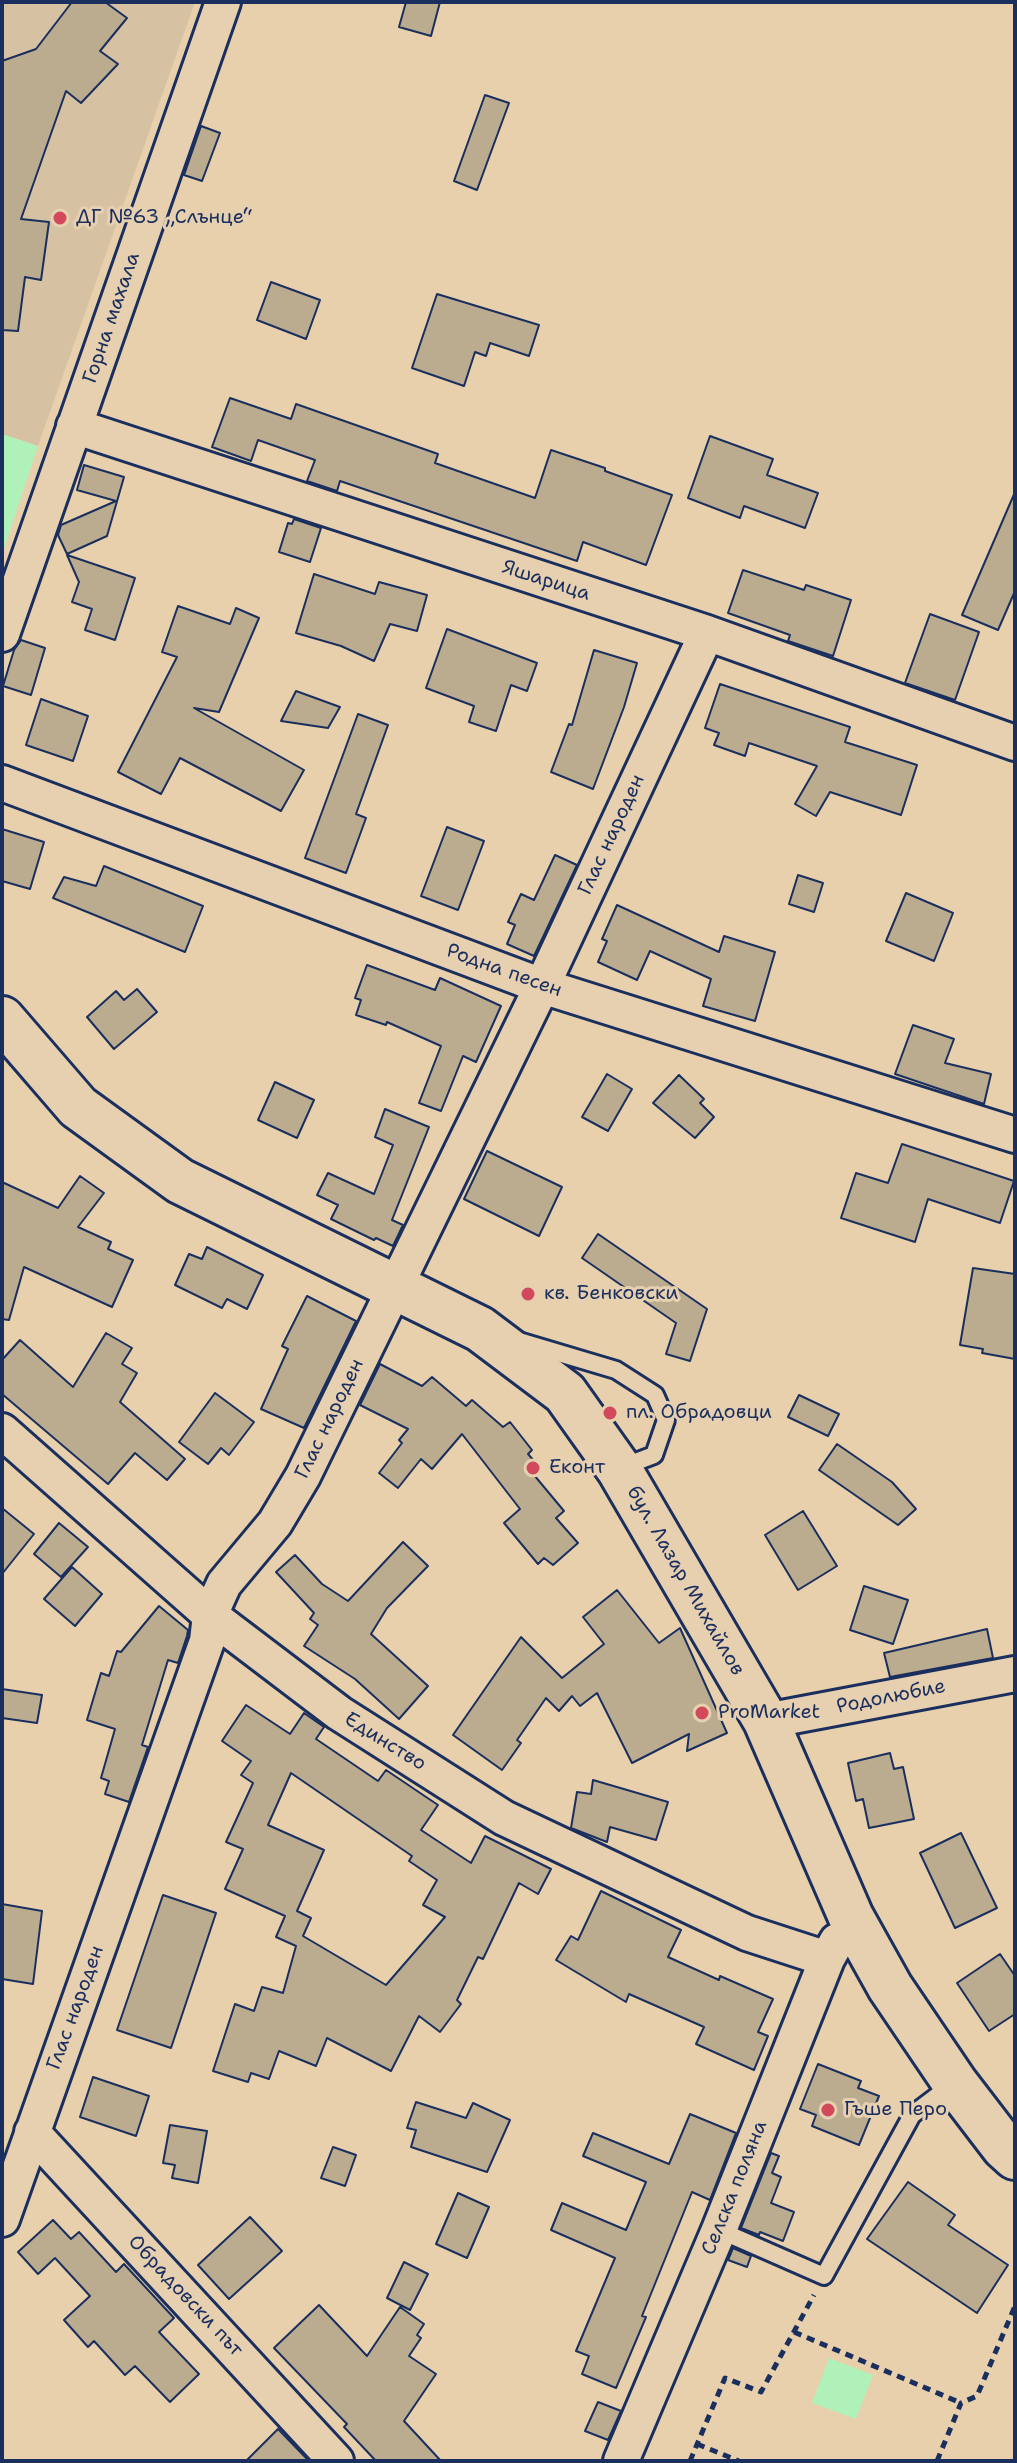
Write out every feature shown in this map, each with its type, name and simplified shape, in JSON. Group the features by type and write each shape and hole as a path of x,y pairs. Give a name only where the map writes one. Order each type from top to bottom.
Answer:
{"street":[{"name":"Горна махала","path":"2,634 223,2"},
{"name":"Яшарица","path":"74,426 707,633 1015,743"},
{"name":"Глас народен","path":"2,2219 207,1641 210,1615 224,1584 275,1523 303,1476 542,986 707,633"},
{"name":"Родна песен","path":"2,783 542,986 1015,1135"},
{"name":"бул. Лазар Михайлов","path":"6,1038 78,1107 180,1181 480,1329 565,1393 619,1469 766,1721 851,1917 890,1987 955,2083 1015,2157"},
{"name":"Единство","path":"2,1431 210,1615 339,1713 504,1818 747,1933 827,1959"},
{"name":"Родолюбие","path":"766,1721 1015,1674"},
{"name":"Селска поляна","path":"621,2461 719,2230 827,1959 851,1917"},
{"name":"Обрадовски път","path":"32,2132 336,2461"}],"lane":[{"path":"480,1329 616,1370 655,1395 666,1420 654,1455 619,1469"},
{"path":"719,2230 824,2276 912,2115 955,2083"}],"path":[{"path":"690,2461 725,2378 761,2392 824,2276"},
{"path":"937,2461 961,2403 977,2396 1015,2306"},
{"path":"794,2332 961,2403"},
{"path":"697,2444 739,2461"}],"shaded area":[{"name":"ДГ №63 „Слънце“","path":"2,2 195,2 38,446 2,434"}],"green space":[{"path":"2,434 38,446 2,555"},
{"path":"829,2358 873,2375 856,2419 812,2403"}],"building":[{"path":"72,2 105,2 127,18 100,51 118,64 81,103 66,91 21,219 49,222 41,280 25,277 18,331 2,330 2,61 36,49"},
{"path":"406,2 440,2 431,36 399,27"},
{"path":"485,95 509,103 477,190 454,181"},
{"path":"201,126 220,133 202,181 184,175"},
{"path":"271,282 320,300 306,339 257,320"},
{"path":"437,294 539,325 529,356 490,343 486,356 475,352 464,386 412,368"},
{"path":"230,398 291,419 296,404 438,454 435,463 535,498 551,450 672,495 646,565 583,542 577,561 340,481 337,491 307,481 315,460 258,440 251,461 212,447"},
{"path":"710,436 773,459 767,475 818,493 805,528 744,506 740,518 688,498"},
{"path":"84,465 124,477 107,536 67,554 58,535 61,525 116,501 77,490"},
{"path":"1015,492 1015,591 998,630 962,615"},
{"path":"294,519 321,528 310,562 279,552 288,523 292,524"},
{"path":"67,555 135,578 115,640 85,630 92,609 72,602 79,582"},
{"path":"743,570 804,590 806,585 851,600 833,656 788,641 790,635 728,613"},
{"path":"314,574 375,594 379,582 427,595 417,631 390,624 374,661 341,646 296,633"},
{"path":"178,606 230,624 236,608 259,618 219,712 194,708 304,770 281,811 180,758 161,794 118,772 177,657 162,652"},
{"path":"930,614 979,632 955,700 905,683"},
{"path":"447,629 537,663 527,691 511,685 496,731 469,722 474,706 426,688"},
{"path":"21,640 45,648 31,695 3,686 14,650"},
{"path":"594,650 637,663 593,789 551,772 569,724 572,725"},
{"path":"720,684 850,727 845,742 917,765 901,815 830,792 816,816 795,804 817,766 749,743 745,756 714,745 719,733 705,728"},
{"path":"296,691 340,707 328,728 281,721"},
{"path":"41,699 88,716 73,761 26,745"},
{"path":"358,714 388,725 356,814 366,818 346,873 305,858"},
{"path":"447,827 484,841 458,910 421,896"},
{"path":"2,829 44,842 30,889 2,881"},
{"path":"555,855 577,865 534,956 507,944 515,925 508,922 521,894 534,900"},
{"path":"104,866 203,906 185,952 53,898 64,877 96,886"},
{"path":"798,875 823,883 814,912 789,904"},
{"path":"906,893 953,913 934,961 886,941"},
{"path":"617,905 719,952 724,936 775,952 755,1021 703,1006 711,979 650,951 637,980 598,962 607,941 602,939"},
{"path":"367,965 435,990 440,978 501,1006 476,1062 463,1056 441,1111 419,1103 441,1046 387,1022 386,1025 356,1015 361,1000 355,998"},
{"path":"137,989 157,1012 114,1049 87,1017 116,991 124,1000"},
{"path":"913,1025 954,1039 945,1063 991,1074 984,1104 895,1074"},
{"path":"607,1074 632,1089 608,1131 582,1117"},
{"path":"679,1075 704,1099 700,1103 714,1117 695,1138 653,1103"},
{"path":"275,1082 314,1100 297,1138 258,1120"},
{"path":"385,1109 429,1127 392,1220 403,1225 393,1246 331,1219 338,1205 317,1195 328,1173 374,1194 393,1145 375,1137"},
{"path":"902,1144 1014,1181 1000,1223 928,1199 915,1242 841,1218 856,1173 888,1183"},
{"path":"487,1151 562,1187 539,1236 464,1199"},
{"path":"80,1176 104,1193 78,1227 111,1242 108,1249 133,1260 112,1307 24,1267 9,1320 2,1319 2,1182 58,1208"},
{"path":"598,1234 707,1309 690,1361 666,1354 676,1323 582,1258"},
{"path":"207,1247 263,1275 247,1309 227,1299 222,1308 175,1285 189,1254 202,1259"},
{"path":"973,1268 1015,1274 1015,1359 960,1345"},
{"path":"307,1296 356,1321 304,1428 261,1409 288,1349 282,1346"},
{"path":"106,1333 132,1348 122,1364 137,1373 120,1402 185,1459 167,1480 135,1453 108,1484 2,1394 2,1360 20,1340 73,1387"},
{"path":"380,1364 422,1386 432,1377 466,1406 472,1400 503,1427 510,1422 532,1450 528,1454 541,1469 534,1475 564,1511 556,1518 578,1543 553,1565 544,1558 538,1564 504,1523 520,1509 462,1434 432,1469 421,1459 398,1488 379,1473 402,1443 399,1440 408,1429 360,1405"},
{"path":"215,1393 254,1422 229,1455 221,1448 208,1464 179,1442"},
{"path":"799,1395 839,1414 828,1436 788,1417"},
{"path":"837,1444 892,1482 916,1509 898,1525 819,1470"},
{"path":"2,1508 34,1534 2,1574"},
{"path":"803,1511 837,1566 798,1590 765,1535"},
{"path":"59,1523 88,1547 61,1577 34,1554"},
{"path":"403,1542 428,1566 387,1608 371,1634 428,1686 399,1719 355,1679 304,1646 318,1625 310,1619 314,1613 276,1572 295,1555 322,1584 348,1601"},
{"path":"72,1567 102,1594 75,1626 44,1599"},
{"path":"864,1586 908,1600 893,1644 850,1630"},
{"path":"617,1590 659,1643 680,1628 727,1733 687,1751 689,1734 632,1763 597,1693 580,1706 572,1696 559,1711 546,1698 517,1740 521,1743 502,1770 453,1735 521,1637 562,1678 604,1644 583,1617"},
{"path":"159,1606 188,1630 178,1663 168,1660 142,1745 148,1747 129,1802 105,1794 109,1781 101,1778 115,1729 87,1720 101,1673 109,1676 117,1651 121,1652"},
{"path":"987,1629 993,1658 890,1677 884,1653"},
{"path":"2,1689 42,1695 37,1723 2,1718"},
{"path":"246,1705 290,1734 304,1713 324,1727 316,1739 378,1781 386,1770 438,1805 421,1830 471,1863 485,1836 551,1869 538,1894 519,1883 483,1959 478,1957 457,2000 461,2004 440,2032 419,2016 391,2071 327,2038 316,2066 279,2051 269,2079 251,2073 248,2082 213,2071 235,2004 254,2011 262,1987 283,1993 296,1946 276,1937 285,1916 225,1889 243,1849 226,1842 253,1783 241,1775 251,1761 222,1741","holes":["291,1773 412,1856 409,1861 437,1880 423,1905 445,1917 386,1985 303,1936 311,1918 297,1911 324,1850 268,1825"]},
{"path":"890,1753 894,1769 903,1767 914,1819 869,1828 863,1799 856,1801 848,1763"},
{"path":"593,1780 668,1802 656,1840 610,1827 607,1842 571,1828 577,1792 591,1794"},
{"path":"961,1833 997,1908 955,1928 920,1853"},
{"path":"601,1891 681,1930 668,1957 719,1980 720,1976 773,1999 758,2032 768,2036 754,2070 696,2044 704,2027 629,1994 626,2002 556,1960 571,1936 578,1940"},
{"path":"163,1895 216,1913 171,2048 117,2030"},
{"path":"2,1904 42,1911 33,1984 2,1979"},
{"path":"1000,1954 1015,1976 1015,2014 989,2031 957,1983"},
{"path":"818,2064 861,2081 858,2088 879,2096 859,2145 812,2126 816,2115 800,2109"},
{"path":"93,2077 149,2096 136,2136 80,2117"},
{"path":"416,2102 466,2118 473,2103 510,2120 487,2172 411,2147 416,2130 407,2128"},
{"path":"690,2114 736,2133 710,2200 692,2192 616,2388 582,2374 589,2356 576,2351 615,2258 551,2230 562,2203 626,2230 646,2182 583,2156 593,2133 669,2164"},
{"path":"170,2125 207,2131 198,2183 172,2178 175,2165 163,2163"},
{"path":"333,2147 356,2155 345,2186 321,2178"},
{"path":"771,2153 779,2156 772,2173 781,2177 771,2203 794,2212 783,2241 741,2228"},
{"path":"908,2182 955,2215 948,2225 1008,2265 977,2313 867,2239"},
{"path":"458,2193 489,2207 467,2258 436,2244"},
{"path":"250,2217 282,2251 229,2299 198,2265"},
{"path":"53,2220 71,2239 79,2232 116,2272 124,2264 174,2318 159,2332 199,2374 170,2402 135,2366 125,2375 94,2341 88,2347 64,2320 90,2296 55,2258 38,2274 18,2252"},
{"path":"733,2248 751,2256 747,2267 728,2260"},
{"path":"404,2262 428,2274 410,2310 387,2298"},
{"path":"319,2305 367,2356 400,2307 424,2324 417,2335 421,2338 409,2356 436,2374 404,2421 441,2461 376,2461 344,2427 347,2424 274,2348"},
{"path":"598,2402 621,2411 608,2440 585,2431"},
{"path":"278,2429 309,2461 246,2461"}],"place":[{"name":"ДГ №63 „Слънце“","path":"60,218"},
{"name":"кв. Бенковски","path":"528,1294"},
{"name":"пл. Обрадовци","path":"610,1413"},
{"name":"Еконт","path":"533,1468"},
{"name":"ProMarket","path":"702,1713"},
{"name":"Гъше Перо","path":"828,2110"}]}
